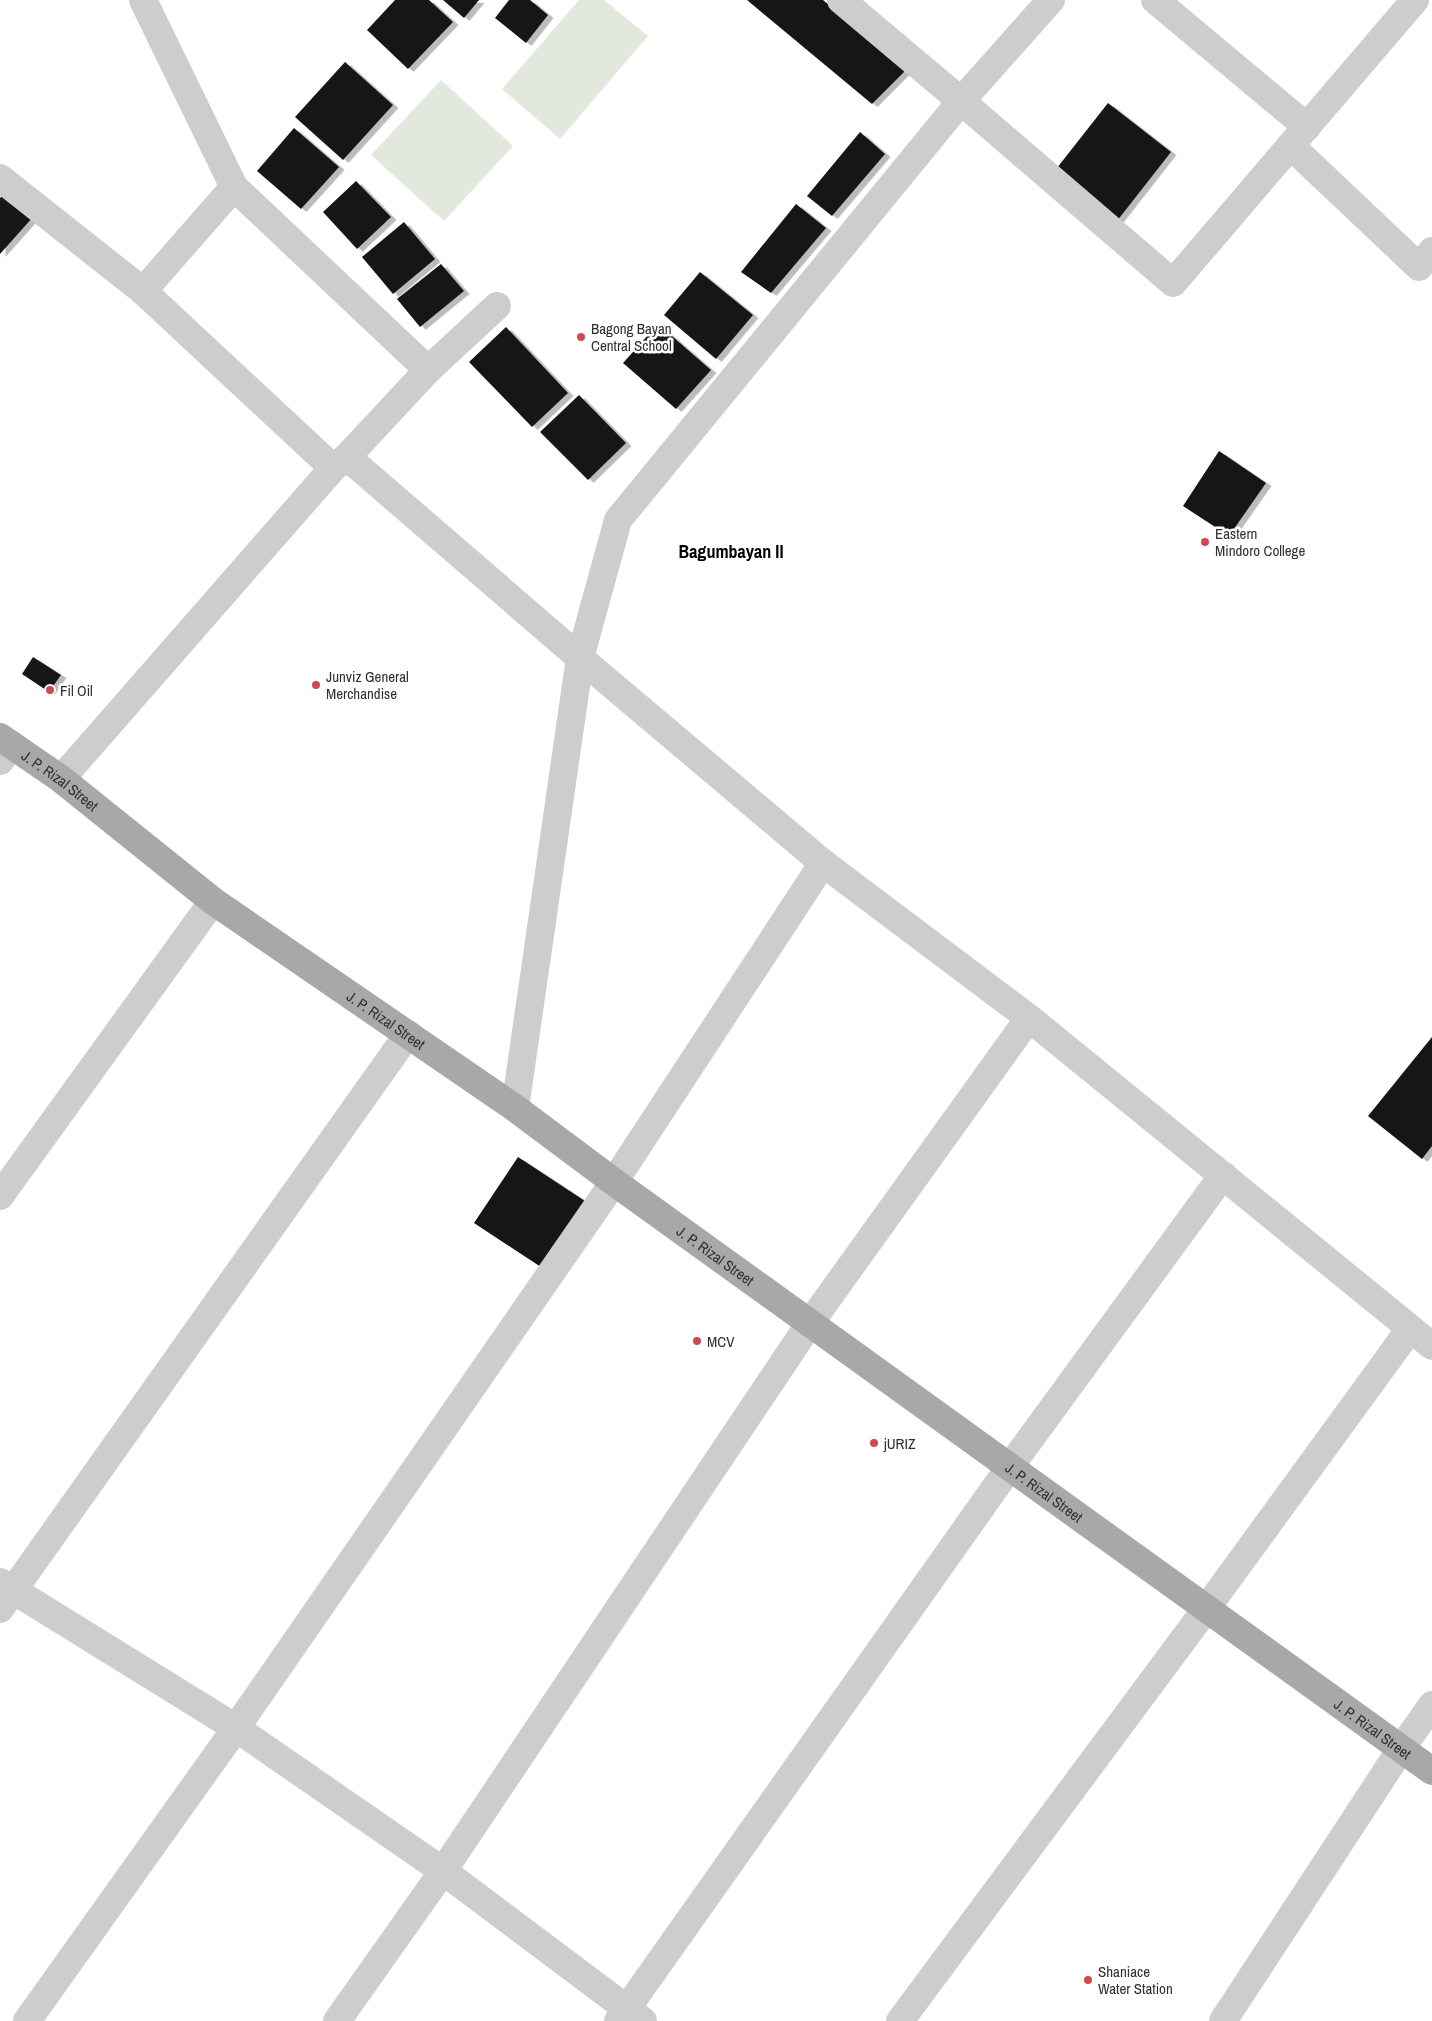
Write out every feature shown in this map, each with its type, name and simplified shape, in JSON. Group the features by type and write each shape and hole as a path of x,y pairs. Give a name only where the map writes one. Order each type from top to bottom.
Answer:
{"main road":[{"name":"J. P. Rizal Street","path":"4,748 61,779 213,901 515,1108 1009,1468 1432,1771"}],"street":[{"path":"144,0 234,187 428,370"},
{"path":"841,0 1173,284 1415,0"},
{"path":"515,1108 580,658 618,520 961,101 1051,0"},
{"path":"1155,0 1299,136 1419,267 1432,251"},
{"path":"0,178 143,291 340,462 580,658 823,863 1029,1018 1432,1346"},
{"path":"143,291 234,187"},
{"path":"61,779 340,462 428,370 496,306"},
{"path":"27,2021 236,1728 614,1182 823,863"},
{"path":"0,1196 213,901"},
{"path":"337,2021 443,1871 810,1322 1029,1018"},
{"path":"408,1034 4,1594 236,1728 443,1871 629,2017 1009,1468 1223,1175"},
{"path":"900,2021 1206,1609 1410,1329"},
{"path":"1223,2021 1401,1749 1432,1706"}],"shaded area":[{"path":"579,0 604,0 648,36 560,139 502,89"},
{"path":"441,80 513,146 444,221 371,155"}],"building":[{"path":"395,0 429,0 453,22 408,69 367,30"},
{"path":"443,0 479,0 464,18"},
{"path":"509,0 530,0 548,15 526,43 495,18"},
{"path":"747,0 823,0 907,69 872,104"},
{"path":"345,62 393,105 343,160 295,117"},
{"path":"1108,103 1171,152 1117,221 1053,173"},
{"path":"294,128 339,167 301,209 257,171"},
{"path":"860,132 885,154 832,216 807,196"},
{"path":"356,181 391,217 357,249 323,212"},
{"path":"6,192 33,217 0,254 0,198"},
{"path":"796,204 826,228 771,293 741,272"},
{"path":"404,222 435,259 393,294 362,257"},
{"path":"441,264 464,291 420,327 397,299"},
{"path":"700,272 753,315 716,359 664,315"},
{"path":"658,324 711,370 676,409 623,363"},
{"path":"506,327 568,393 532,427 469,362"},
{"path":"579,395 626,443 588,480 540,432"},
{"path":"1219,451 1266,483 1229,536 1183,506"},
{"path":"33,657 61,675 49,692 22,674"},
{"path":"1432,1037 1432,1146 1422,1159 1368,1116"},
{"path":"518,1157 588,1203 544,1269 474,1223"}],"place":[{"name":"Bagong Bayan Central School","path":"581,337"},
{"name":"Eastern Mindoro College","path":"1205,542"},
{"name":"Junviz General Merchandise","path":"316,685"},
{"name":"Fil Oil","path":"50,690"},
{"name":"MCV","path":"697,1341"},
{"name":"jURIZ","path":"874,1443"},
{"name":"Shaniace Water Station","path":"1088,1980"}],"district":[{"name":"Bagumbayan II","path":"731,551"}]}
